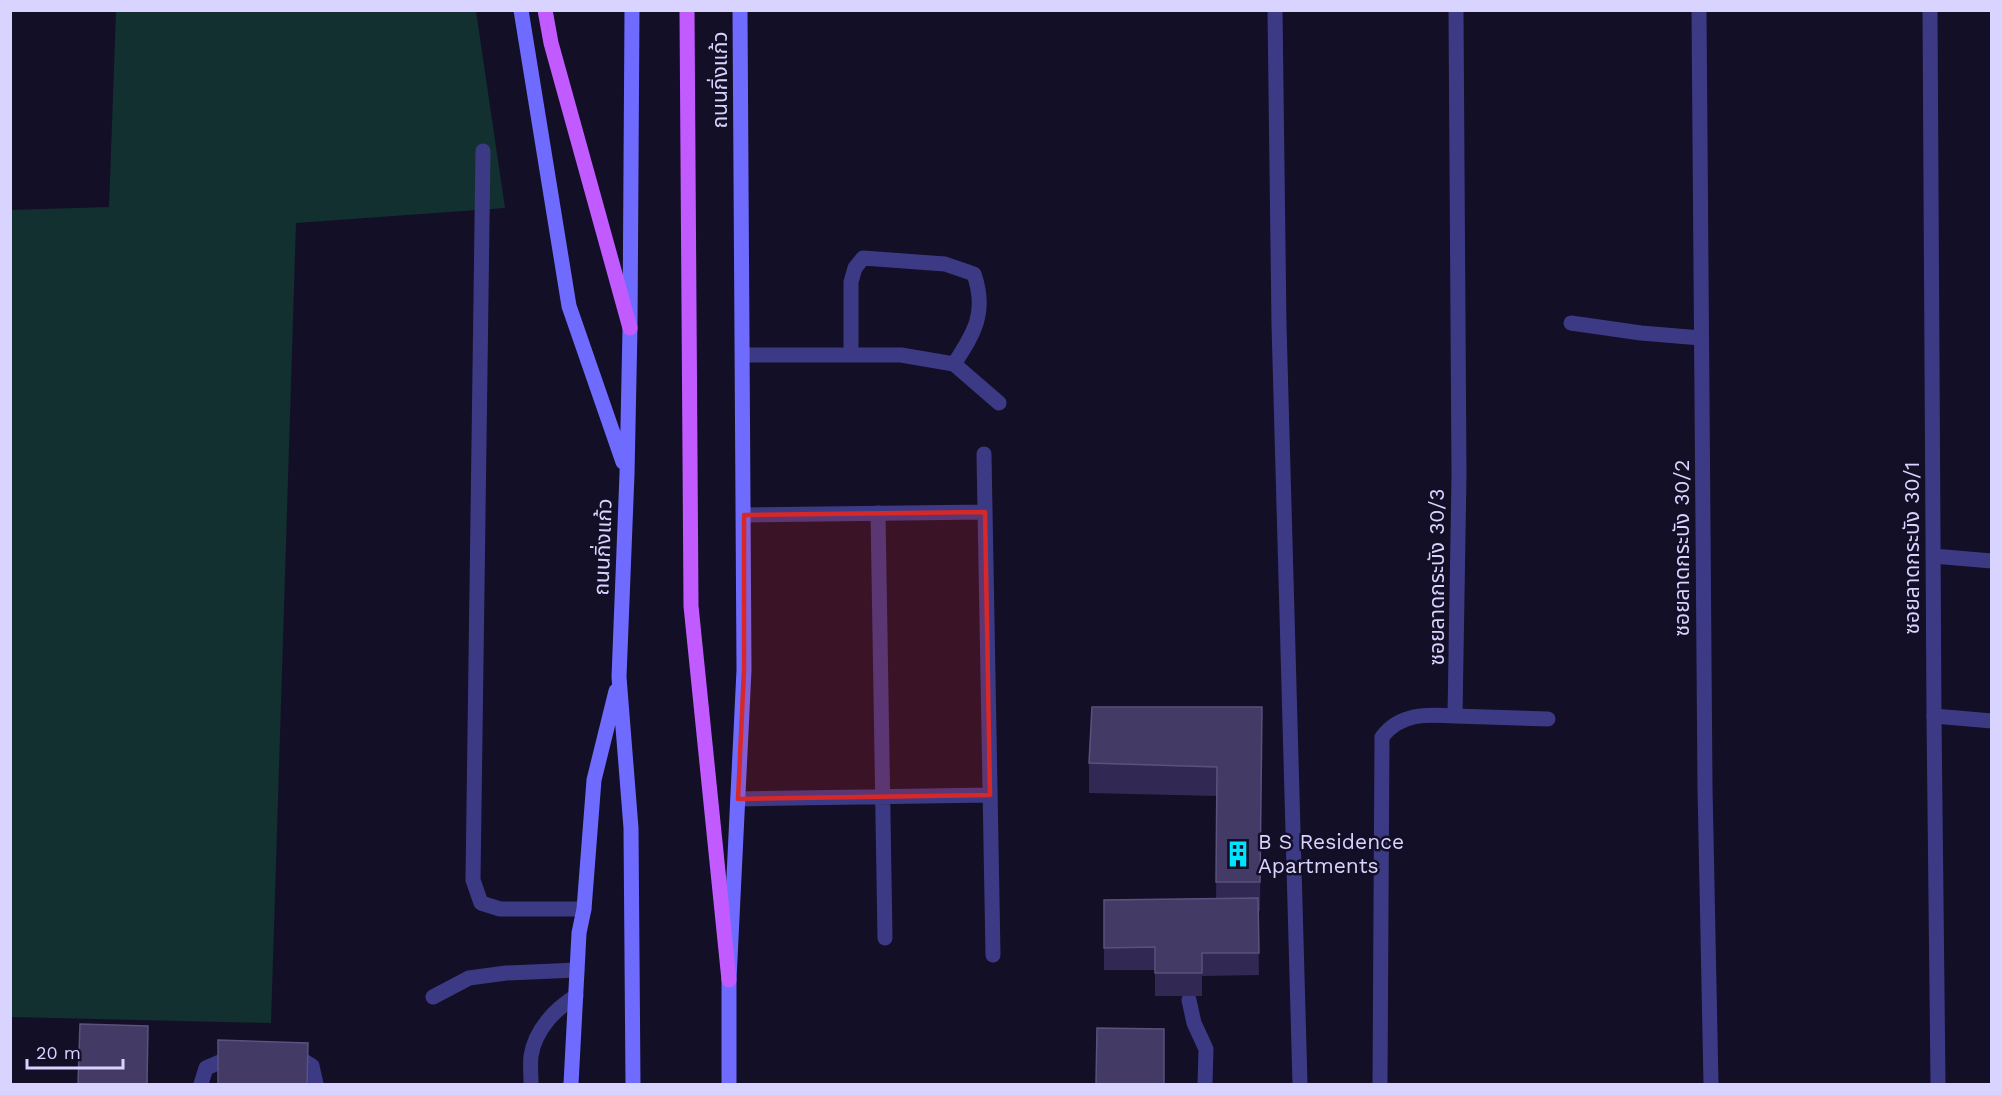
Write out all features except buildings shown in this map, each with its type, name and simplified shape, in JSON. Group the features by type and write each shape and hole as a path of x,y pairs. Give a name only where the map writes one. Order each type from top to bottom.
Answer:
{"main road":[{"path":"521,10 569,306 627,474"},
{"path":"545,10 551,43 630,328"},
{"name":"ถนนกิ่งแก้ว","path":"632,10 630,328 619,677 631,828 633,1084"},
{"path":"687,10 691,606 729,980"},
{"name":"ถนนกิ่งแก้ว","path":"729,1084 729,980 744,670 740,10"},
{"path":"572,1081 579,933 584,909 594,780 619,677"}],"street":[{"path":"1275,10 1279,325 1300,1084"},
{"name":"ซอยลาดกระบัง 30/3","path":"1455,716 1459,487 1456,10"},
{"name":"ซอยลาดกระบัง 30/2","path":"1699,10 1705,787 1711,1084"},
{"name":"ซอยลาดกระบัง 30/1","path":"1930,10 1938,1084"},
{"path":"483,151 473,880 481,903 500,909 584,909"},
{"path":"851,355 851,282 855,268 863,258 945,264 974,274 980,291 980,307 974,334 954,364"},
{"path":"1571,323 1641,333 1701,338"},
{"path":"742,355 901,355 954,364 999,403"},
{"path":"984,454 993,955"},
{"path":"744,515 985,512"},
{"path":"878,513 885,938"},
{"path":"1933,556 1992,561"},
{"path":"1380,1084 1382,737 1390,726 1404,719 1437,715 1548,719"},
{"path":"1934,716 1992,721"},
{"path":"738,799 990,795"},
{"path":"433,997 453,984 469,978 506,973 577,970"},
{"path":"531,1084 531,1055 537,1035 559,1007 576,996"},
{"path":"1189,1000 1194,1023 1206,1049 1205,1084"},
{"path":"278,1054 299,1058 312,1066 316,1084"},
{"path":"201,1084 206,1068 220,1062 255,1057"}],"highlighted area":[{"path":"985,512 990,795 738,799 744,670 744,515"}],"green space":[{"path":"116,11 476,11 505,208 296,223 271,1023 11,1017 10,210 109,207"}],"place":[{"name":"B S Residence Apartments","path":"1238,854"}]}
